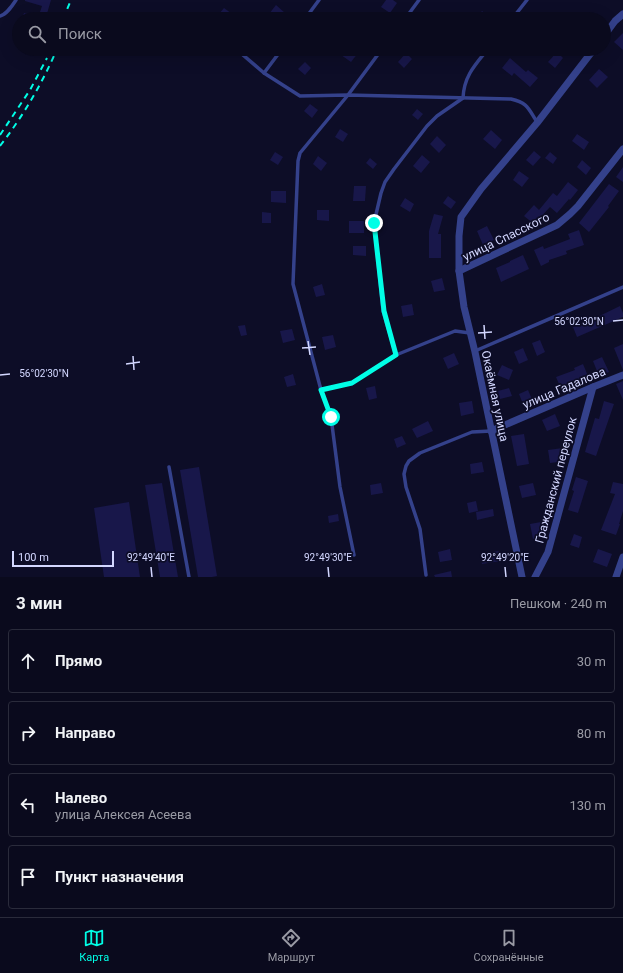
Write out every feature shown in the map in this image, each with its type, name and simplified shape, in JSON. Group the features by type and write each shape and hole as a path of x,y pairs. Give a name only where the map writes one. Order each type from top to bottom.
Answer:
{"street":[{"path":"611,26 623,14"},
{"name":"Окаёмная улица","path":"522,577 475,352 464,307 459,271 461,217 481,189 537,123 589,56"},
{"name":"улица Спасского","path":"459,271 557,225 578,206 623,149"},
{"name":"улица Гадалова","path":"491,431 623,375"},
{"name":"Гражданский переулок","path":"535,577 548,552 593,387"},
{"path":"616,577 623,557"}],"lane":[{"path":"0,16 3,15 16,0"},
{"path":"310,12 319,0"},
{"path":"410,12 419,0"},
{"path":"518,12 527,0"},
{"path":"244,56 264,73 300,96 348,95 511,99 520,101 527,106 537,123"},
{"path":"264,73 277,56"},
{"path":"354,555 340,487 331,417 321,390 293,284 298,161 300,153 348,95 377,56"},
{"path":"463,98 466,78 482,56"},
{"path":"396,355 384,311 374,223 381,193 385,182 427,126 437,116 463,98"},
{"path":"475,352 623,288"},
{"path":"321,390 352,383 396,355 455,331 470,333"},
{"path":"426,575 420,529 406,487 404,474 406,466 409,461 420,453 472,432 491,431"},
{"path":"169,467 189,577"}],"building":[{"path":"51,0 47,12 40,12 42,6 25,1"},
{"path":"386,0 393,0 397,3 391,12 381,7"},
{"path":"276,5 284,12 270,12"},
{"path":"224,8 229,12 221,12"},
{"path":"623,33 623,50 614,42"},
{"path":"342,56 356,56 351,62"},
{"path":"403,56 409,56 412,59 404,68 398,62"},
{"path":"553,56 561,56 563,58 555,68 548,62"},
{"path":"510,58 526,72 528,70 538,78 530,87 514,73 512,76 502,68"},
{"path":"305,62 311,68 305,75 298,69"},
{"path":"599,69 608,77 597,88 589,80"},
{"path":"310,104 318,110 312,118 304,111"},
{"path":"417,109 423,114 418,120 412,115"},
{"path":"340,129 348,134 343,142 335,137"},
{"path":"491,130 502,140 495,149 483,139"},
{"path":"577,134 589,142 584,150 572,141"},
{"path":"437,136 446,145 439,153 430,144"},
{"path":"534,151 541,157 533,166 526,160"},
{"path":"275,152 283,157 278,165 270,160"},
{"path":"550,152 557,158 553,164 545,158"},
{"path":"422,155 430,162 421,173 413,166"},
{"path":"318,156 327,163 321,171 313,164"},
{"path":"370,158 377,164 373,169 366,163"},
{"path":"582,160 591,168 586,175 577,167"},
{"path":"623,167 623,182 616,177"},
{"path":"519,171 529,178 522,187 513,180"},
{"path":"568,182 578,190 557,213 550,207 534,224 524,216 534,205 539,210 553,193 557,196"},
{"path":"609,184 619,191 608,206 609,207 589,232 579,223"},
{"path":"354,186 366,186 365,201 353,201"},
{"path":"271,191 286,191 286,203 271,202"},
{"path":"448,196 456,202 451,209 443,203"},
{"path":"405,198 414,204 410,212 400,206"},
{"path":"317,210 329,210 329,221 317,220"},
{"path":"262,212 271,213 271,223 262,223"},
{"path":"434,214 443,216 438,234 441,234 441,258 429,258 429,231"},
{"path":"349,221 364,221 364,233 349,233"},
{"path":"487,226 494,240 483,245 477,231"},
{"path":"579,230 584,245 566,251 567,254 549,260 549,262 541,266 534,250 543,246 544,249 570,239 568,234"},
{"path":"353,246 366,246 366,256 353,255"},
{"path":"523,255 529,269 501,282 496,268"},
{"path":"442,278 445,290 434,292 431,281"},
{"path":"322,284 325,295 316,297 313,287"},
{"path":"412,304 414,315 403,317 401,306"},
{"path":"620,306 623,317 577,337 573,327"},
{"path":"245,325 247,335 241,336 238,326"},
{"path":"292,329 295,340 283,343 280,331"},
{"path":"333,335 336,347 325,350 322,337"},
{"path":"540,340 545,352 537,356 532,343"},
{"path":"623,344 623,370 614,348"},
{"path":"523,348 528,360 519,364 514,352"},
{"path":"454,353 459,364 448,369 443,358"},
{"path":"602,357 609,372 599,376 593,361"},
{"path":"583,364 590,381 562,391 556,377 575,370 574,368"},
{"path":"502,365 513,370 509,380 497,375"},
{"path":"293,374 296,385 287,387 284,377"},
{"path":"623,381 623,400 616,384"},
{"path":"375,386 377,398 369,400 366,388"},
{"path":"509,388 512,396 500,399 498,391"},
{"path":"528,390 534,404 525,409 519,394"},
{"path":"472,401 474,413 461,416 459,403"},
{"path":"604,401 614,404 596,456 585,452 595,418 599,419"},
{"path":"555,414 560,426 547,431 542,420"},
{"path":"428,421 433,431 417,438 412,429"},
{"path":"524,434 529,464 517,466 511,436"},
{"path":"402,436 406,444 397,448 394,439"},
{"path":"563,448 566,461 550,463 548,450"},
{"path":"482,462 484,472 471,474 470,464"},
{"path":"199,467 217,576 212,577 198,577 180,470"},
{"path":"576,477 588,481 578,513 568,510 574,491 572,490"},
{"path":"613,482 623,484 623,511 616,535 601,530 615,494 610,493"},
{"path":"162,483 178,577 160,577 145,485"},
{"path":"381,483 383,493 371,495 370,485"},
{"path":"533,483 536,495 522,498 519,486"},
{"path":"476,501 478,511 469,513 467,503"},
{"path":"129,502 140,577 104,577 94,508"},
{"path":"493,509 494,516 477,520 476,512"},
{"path":"338,514 339,521 329,523 328,516"},
{"path":"541,522 544,537 533,539 530,524"},
{"path":"574,534 582,537 579,548 570,545"},
{"path":"450,549 452,560 440,562 438,552"},
{"path":"598,549 612,554 607,567 593,562"},
{"path":"499,551 501,561 482,564 480,554"},
{"path":"451,571 452,577 435,577 434,575"}],"railway":[{"path":"66,12 71,0"},
{"path":"0,146 32,99 54,56"},
{"path":"0,135 30,90 47,58"}],"route":[{"path":"331,417 321,390 352,383 396,355 384,311 374,223"}]}
